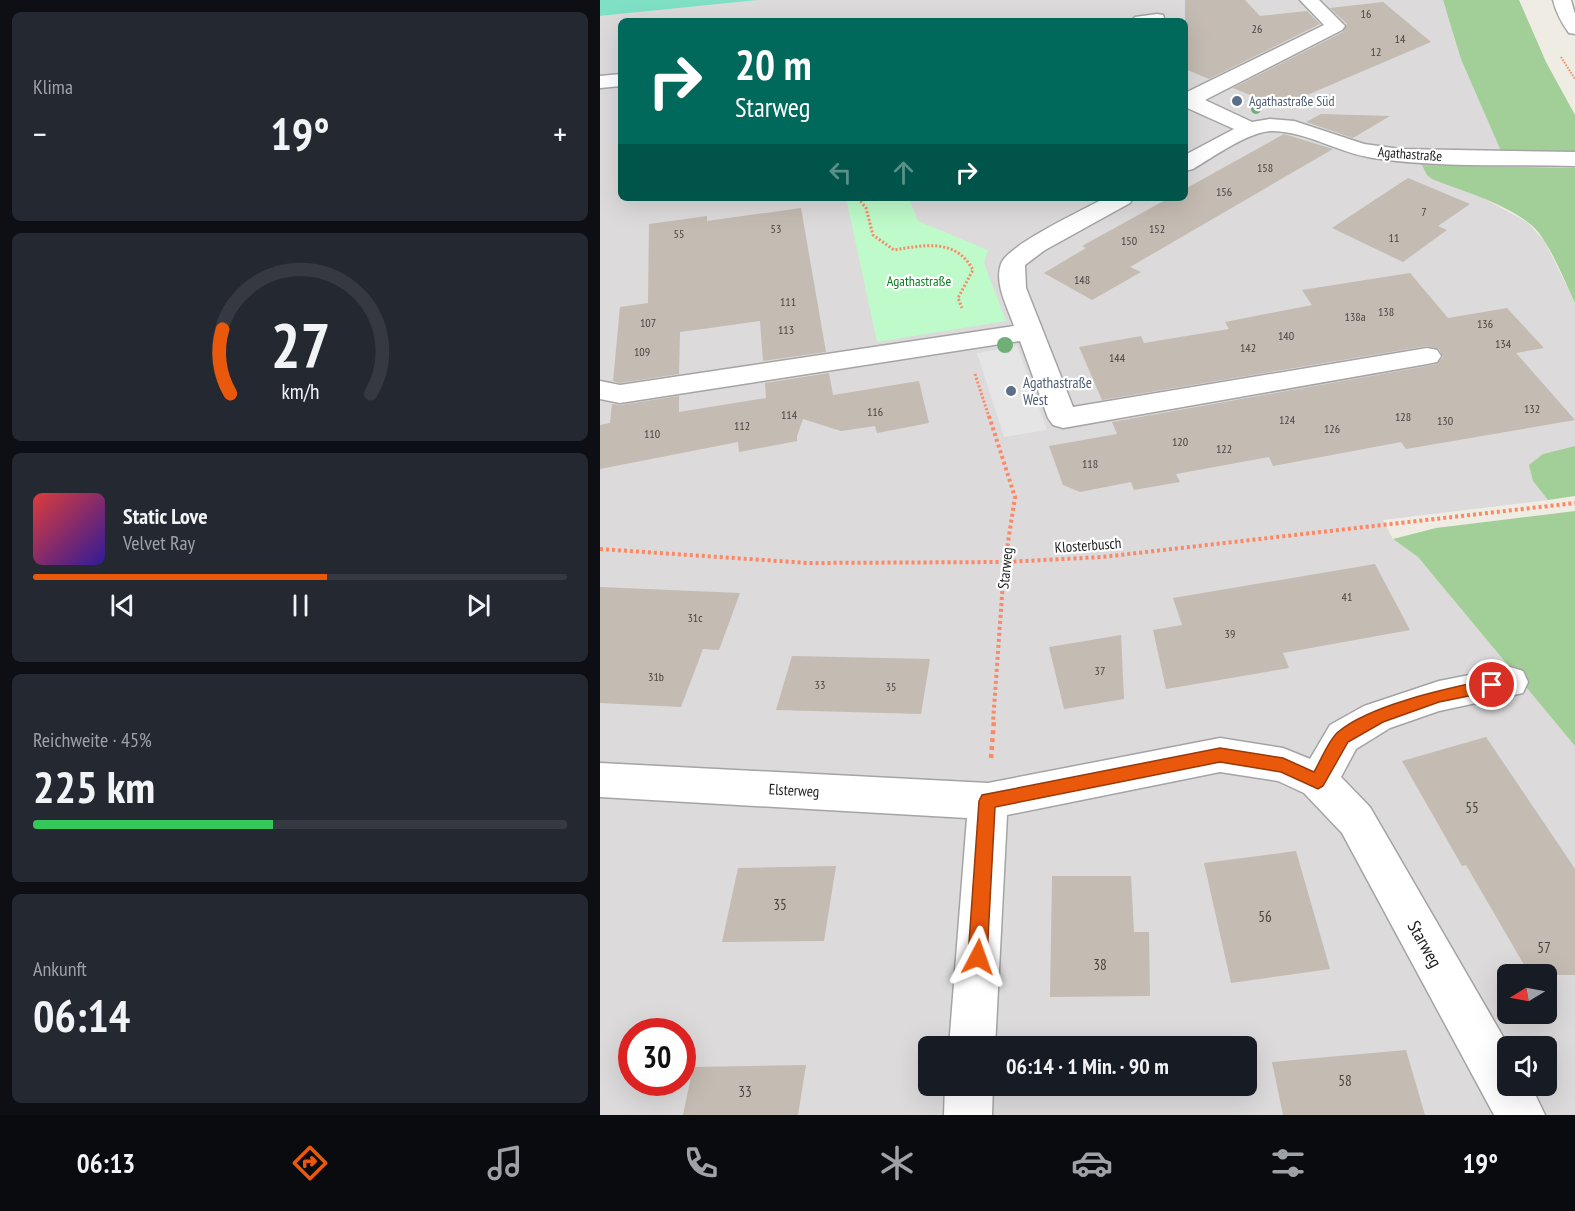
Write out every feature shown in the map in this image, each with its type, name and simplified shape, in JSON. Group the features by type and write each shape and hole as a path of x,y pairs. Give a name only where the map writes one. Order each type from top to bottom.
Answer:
{"street":[{"path":"1188,100 1336,26 1309,0"},
{"path":"1562,0 1565,12 1575,29"},
{"path":"600,82 618,80"},
{"path":"1188,100 1250,129"},
{"name":"Agathastraße","path":"1188,162 1250,129 1270,125 1294,126 1360,150 1400,156 1575,159"},
{"path":"1117,201 1036,245 1022,254 1013,264 1013,288 1063,418 1427,356"},
{"path":"600,390 620,394 1029,332"},
{"path":"1318,781 1343,737 1377,717 1439,696 1510,681"},
{"name":"Starweg","path":"987,801 1220,755 1283,765 1318,781 1356,820 1521,1115"},
{"name":"Elsterweg","path":"600,780 987,801"},
{"path":"973,1036 987,801"},
{"path":"968,1115 969,1096"}],"path":[{"path":"860,201 866,208 873,235 894,250 936,243 962,256 970,264 973,270 958,298 971,327 965,342"},
{"name":"Starweg","path":"965,342 1015,497 1005,562 987,801"},
{"name":"Klosterbusch","path":"600,549 807,563 1005,562 1102,557 1575,503"}],"shaded area":[{"path":"758,0 1443,0 1445,8 1575,152 1575,168 1423,165 1527,222 1545,242 1575,303 1575,446 1543,454 1533,481 1548,500 1383,520 1393,539 1418,557 1575,746 1575,1115 600,1115 600,16"},
{"name":"Agathastraße West","path":"1017,346 1047,430 1004,437 977,353"}],"green space":[{"path":"600,0 758,0 600,16"},
{"path":"1443,0 1519,0 1546,62 1575,115 1575,152 1501,151 1461,59"},
{"path":"1422,165 1575,168 1575,303 1549,249 1539,233 1529,223 1504,207 1432,179"},
{"name":"Agathastraße","path":"847,201 910,201 918,221 988,250 984,263 1006,321 877,342"},
{"path":"1575,446 1575,496 1548,500 1533,481 1529,465 1543,454"},
{"path":"1575,511 1575,746 1418,557 1393,539 1436,528"}],"building":[{"path":"1185,0 1245,0 1260,16 1307,11 1320,24 1209,79 1188,70 1188,18 1185,18"},
{"path":"1383,2 1431,42 1279,107 1233,88 1343,32 1347,24 1330,8"},
{"path":"1321,114 1390,116 1353,138 1306,122"},
{"path":"1284,134 1333,149 1130,267 1141,272 1092,300 1044,273 1086,248 1082,246 1164,201 1188,201 1188,187"},
{"path":"1408,178 1470,204 1438,226 1447,230 1403,262 1332,228"},
{"path":"801,208 826,352 763,361 760,321 680,332 679,374 620,383 613,381 620,307 648,303 649,224 707,216 707,221"},
{"path":"1410,273 1448,318 1507,308 1544,348 1516,353 1575,420 1406,449 1401,442 1273,466 1269,457 1176,474 1180,482 1134,490 1131,482 1080,492 1063,485 1049,446 1117,434 1112,422 1427,366 1437,364 1443,357 1439,349 1427,346 1102,400 1079,347 1141,336 1144,343 1229,329 1225,322 1312,305 1302,290"},
{"path":"829,373 833,395 919,381 929,423 877,433 875,426 841,431 803,419 797,441 739,452 738,442 600,469 600,425 610,423 612,404 620,405 679,396 679,412 766,398 765,383"},
{"path":"1375,564 1410,630 1283,653 1289,668 1166,689 1153,630 1182,625 1173,598"},
{"path":"600,587 740,593 719,650 703,649 681,707 600,703"},
{"path":"1121,635 1124,699 1064,709 1049,647"},
{"path":"792,656 930,659 921,714 776,710"},
{"path":"1486,737 1575,869 1575,975 1557,975 1557,964 1524,964 1466,865 1462,866 1402,761"},
{"path":"1296,851 1330,969 1231,983 1204,863"},
{"path":"836,866 824,941 722,942 738,868"},
{"path":"1052,876 1131,876 1134,932 1149,932 1150,996 1050,997"},
{"path":"1406,1050 1425,1115 1283,1115 1272,1062"},
{"path":"806,1065 798,1115 683,1115 687,1096 696,1096 696,1067"}],"place":[{"name":"Agathastraße Süd","path":"1237,101"},
{"name":"Agathastraße West","path":"1011,391"}],"route":[{"path":"978,957 987,801 1220,755 1283,765 1318,781 1343,737 1377,717 1439,696 1492,685"}]}
